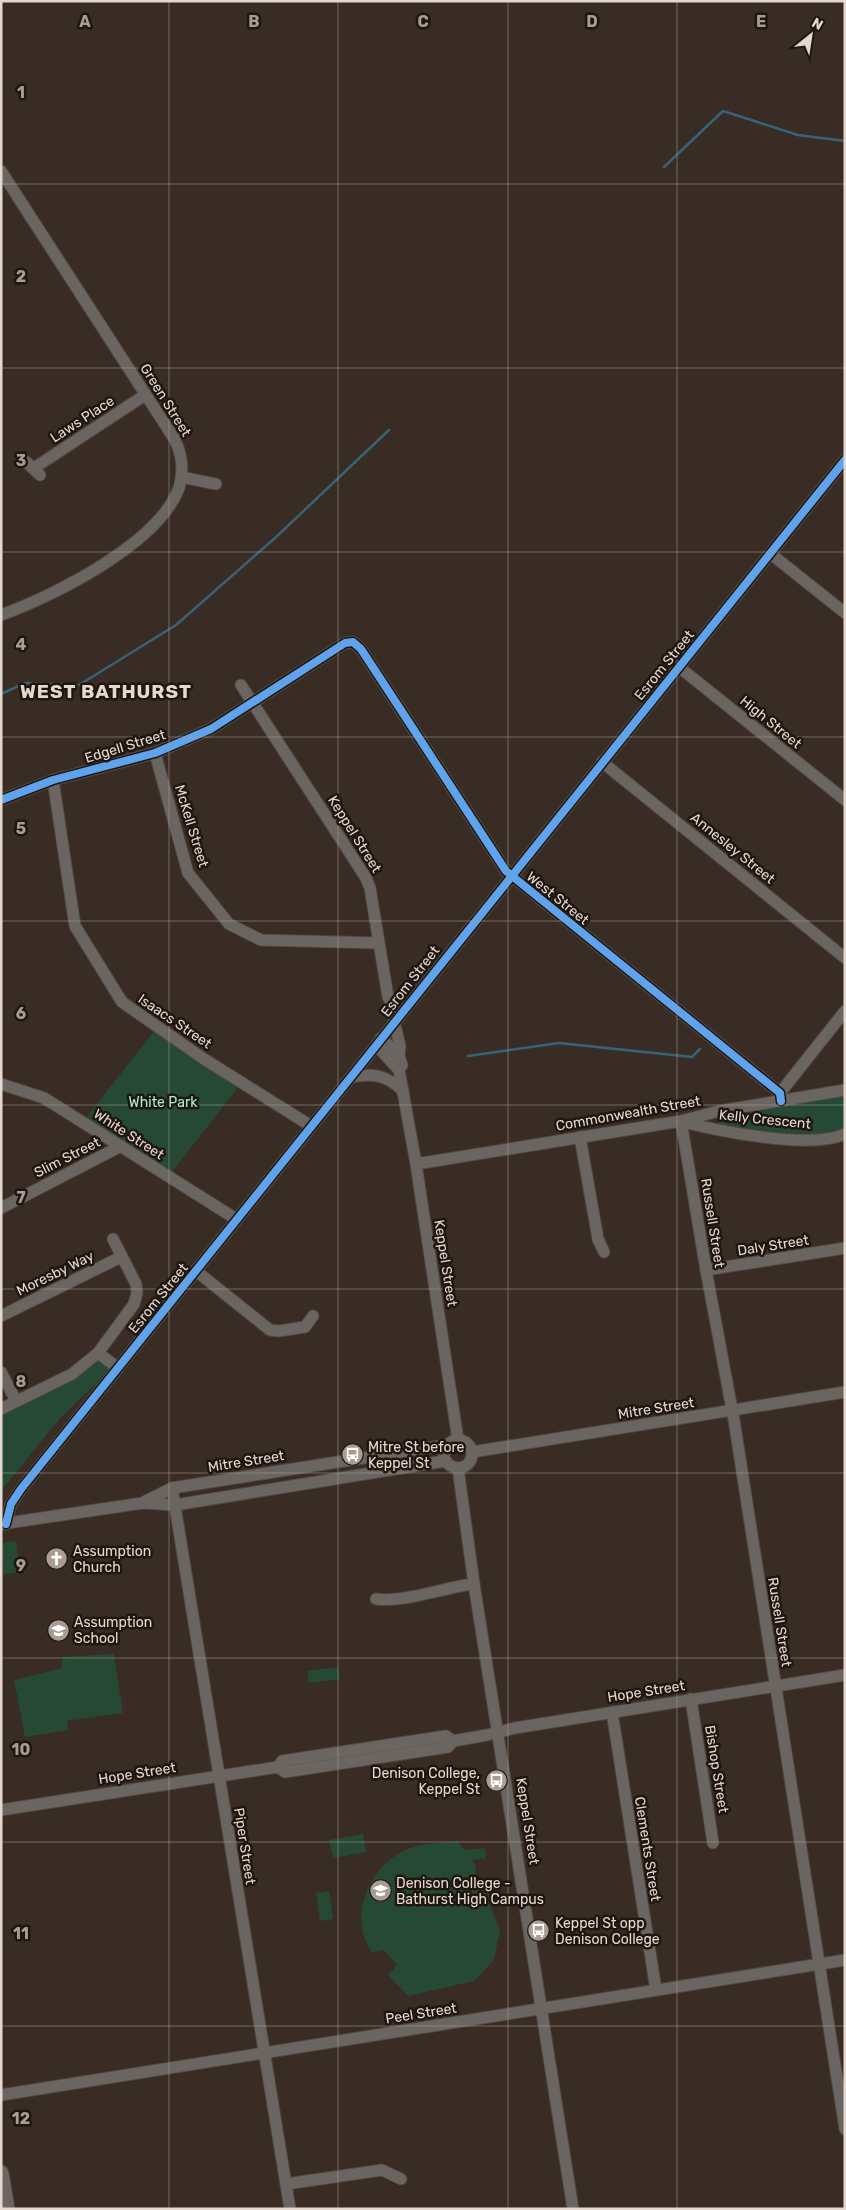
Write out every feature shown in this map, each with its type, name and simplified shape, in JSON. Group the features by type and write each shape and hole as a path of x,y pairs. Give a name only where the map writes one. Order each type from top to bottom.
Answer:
{"main road":[{"path":"1,2173 7,2209"}],"street":[{"name":"Green Street","path":"1,171 177,446 182,467 175,497 166,511 127,547 85,577 26,606 1,615"},
{"name":"Laws Place","path":"23,459 37,471 145,395"},
{"name":"Esrom Street","path":"4,1524 15,1497 510,876 845,460"},
{"path":"181,477 216,484"},
{"path":"771,554 845,613"},
{"name":"Edgell Street","path":"1,800 53,780 155,753 211,729 345,643 352,642"},
{"name":"West Street","path":"352,642 361,650 510,876 780,1097"},
{"name":"High Street","path":"679,667 845,800"},
{"name":"Keppel Street","path":"241,686 366,878 370,888 388,1000 397,1018 400,1046 399,1056 402,1065 399,1070 416,1164 458,1440"},
{"name":"McKell Street","path":"155,753 188,873 228,924 261,940 378,943"},
{"name":"Annesley Street","path":"602,762 845,958"},
{"name":"Isaacs Street","path":"53,780 75,926 122,1002 204,1059 311,1126"},
{"path":"780,1097 845,1010"},
{"path":"378,1042 399,1056"},
{"path":"378,1042 399,1070"},
{"path":"351,1077 378,1075 388,1078 403,1091"},
{"name":"White Street","path":"1,1084 44,1098 236,1220"},
{"name":"Commonwealth Street","path":"416,1164 682,1121 780,1097 845,1090"},
{"name":"Kelly Crescent","path":"682,1121 723,1132 798,1139 825,1140 845,1134"},
{"name":"Russell Street","path":"682,1121 706,1270 732,1411 845,2129"},
{"path":"580,1137 598,1239 604,1252"},
{"name":"Slim Street","path":"1,1208 121,1146"},
{"path":"1,1409 72,1374 98,1353 134,1304 137,1293 136,1284 112,1239"},
{"name":"Daly Street","path":"706,1270 845,1248"},
{"name":"Moresby Way","path":"1,1316 121,1257"},
{"path":"196,1271 270,1330 279,1332 305,1327 313,1316"},
{"path":"98,1353 118,1368"},
{"path":"1,1372 16,1401"},
{"name":"Mitre Street","path":"472,1452 845,1392"},
{"path":"458,1440 468,1444 472,1452 469,1463 458,1468 452,1467 445,1461 443,1453 446,1445 458,1440"},
{"name":"Mitre Street","path":"143,1503 172,1488 446,1445"},
{"name":"Mitre Street","path":"4,1524 143,1503 175,1505 445,1461"},
{"name":"Keppel Street","path":"458,1468 474,1584 499,1732 573,2209"},
{"name":"Piper Street","path":"172,1488 263,2054 290,2209"},
{"path":"376,1600 391,1601 452,1586 474,1584"},
{"name":"Hope Street","path":"1,1810 278,1767 285,1772 400,1755 448,1747 452,1741 499,1732 845,1674"},
{"name":"Bishop Street","path":"691,1700 713,1843"},
{"name":"Clements Street","path":"612,1712 656,1990"},
{"name":"Peel Street","path":"1,2095 845,1960"},
{"path":"286,2184 382,2170 401,2179"}],"green space":[{"name":"White Park","path":"156,1029 240,1085 171,1173 85,1119"},
{"path":"845,1094 845,1130 812,1136 724,1128 718,1123 720,1116"},
{"path":"95,1356 112,1369 61,1417 1,1491 1,1412"},
{"path":"16,1541 20,1572 3,1574 1,1543"},
{"path":"114,1654 123,1713 67,1721 68,1730 25,1737 14,1680 62,1668 62,1657"},
{"path":"338,1667 340,1679 309,1683 307,1671"},
{"path":"363,1834 366,1852 333,1858 329,1840"},
{"path":"458,1841 464,1850 485,1848 486,1858 471,1860 475,1865 478,1890 496,1891 490,1906 500,1930 494,1960 474,1981 408,1996 388,1975 397,1965 384,1950 372,1952 365,1938 362,1908 366,1893 382,1867 408,1849"},
{"path":"329,1891 333,1919 320,1921 316,1893"}],"waterway":[{"path":"664,167 723,111 798,135 845,141"},
{"path":"1,694 25,683 79,685 176,625 275,538 389,430"},
{"path":"468,1056 559,1043 692,1057 700,1049"}],"cycle path":[{"path":"6,1524 11,1504 21,1489 845,460"},
{"path":"1,800 53,780 155,753 211,729 345,643 353,642 361,649 506,871 780,1093 781,1101"}],"place":[{"name":"Mitre St before Keppel St","path":"352,1455"},
{"name":"Assumption Church","path":"57,1559"},
{"name":"Assumption School","path":"58,1630"},
{"name":"Denison College, Keppel St","path":"496,1781"},
{"name":"Denison College - Bathurst High Campus","path":"380,1891"},
{"name":"Keppel St opp Denison College","path":"539,1931"}],"district":[{"name":"WEST BATHURST","path":"106,691"}]}
